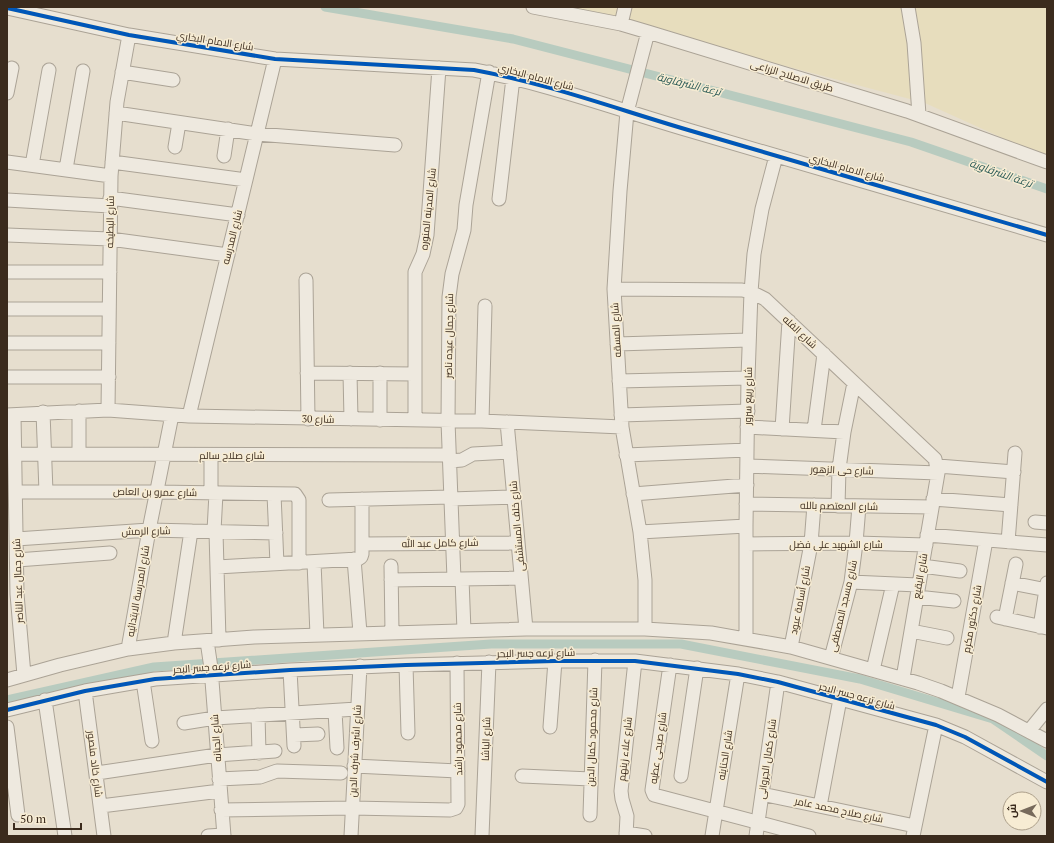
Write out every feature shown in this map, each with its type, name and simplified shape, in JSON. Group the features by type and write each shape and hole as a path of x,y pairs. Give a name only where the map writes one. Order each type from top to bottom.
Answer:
{"street":[{"name":"طريق الاصلاح الزراعى","path":"533,7 621,24 648,32 919,115 1047,162"},
{"path":"621,24 625,7"},
{"path":"908,7 914,43 919,115"},
{"name":"شارع الامام البخاري","path":"7,8 129,35 275,59 489,72 629,106 776,156 1047,235"},
{"name":"شارع المسقه","path":"645,629 645,580 640,532 632,494 621,421 614,289 620,191 629,106 648,32"},
{"name":"شارع البطيخه","path":"108,410 111,176 116,113 129,35"},
{"name":"شارع المدرسه","path":"189,416 275,59"},
{"path":"7,93 12,68"},
{"name":"شارع المدينه المنوره","path":"415,420 415,272 423,254 427,235 439,68"},
{"path":"32,165 49,70"},
{"path":"66,170 82,71"},
{"path":"122,72 173,80"},
{"name":"شارع جمال عبده ناصر","path":"464,631 452,543 448,421 449,297 450,285 464,230 466,205 489,72"},
{"path":"499,199 513,78"},
{"path":"116,113 257,134 395,145"},
{"path":"176,147 179,123"},
{"path":"224,156 228,129"},
{"name":"شارع ربيع سرور","path":"746,639 747,427 751,292 754,254 762,209 776,156"},
{"path":"7,162 111,176"},
{"path":"112,162 246,180"},
{"path":"7,200 110,202 238,215"},
{"path":"7,235 110,239 228,255"},
{"path":"7,272 110,272"},
{"path":"306,280 308,419"},
{"name":"شارع الفله","path":"614,289 733,290 751,292 765,300 789,321 935,459 938,470"},
{"path":"482,421 485,306"},
{"path":"7,309 109,309"},
{"path":"782,429 789,321"},
{"path":"617,344 749,340"},
{"path":"7,343 109,343"},
{"path":"814,430 824,354"},
{"path":"307,373 415,374"},
{"path":"350,373 351,419"},
{"path":"380,374 380,420"},
{"path":"7,377 108,377"},
{"path":"619,381 748,378"},
{"path":"838,506 839,469 844,432 854,383"},
{"name":"شارع 30","path":"10,415 43,412 108,410 189,416 507,422 621,421 748,411"},
{"path":"79,411 79,454"},
{"path":"43,412 46,492"},
{"name":"شارع جمال عبد الناصر","path":"10,415 15,454 17,560 12,594 24,675"},
{"name":"شارع المدرسة الابتدائيه","path":"128,649 149,530 172,415"},
{"name":"شارع خلف المستشفى","path":"507,422 526,629"},
{"path":"747,427 844,432"},
{"path":"626,455 747,450"},
{"name":"شارع صلاح سالم","path":"15,454 450,458 462,460 473,454 510,452"},
{"path":"1008,542 1015,453"},
{"name":"شارع الجبانه","path":"211,456 217,566 211,671 224,835"},
{"name":"شارع حى الزهور","path":"747,466 1014,472"},
{"name":"شارع البقيع","path":"903,678 938,470"},
{"path":"632,494 747,485"},
{"name":"شارع عمرو بن العاص","path":"16,492 295,494 299,500 299,563"},
{"path":"274,494 277,564"},
{"path":"329,500 514,497"},
{"path":"217,566 356,559 362,556 362,500"},
{"name":"شارع المعتصم بالله","path":"746,504 859,506 933,503 1011,505"},
{"name":"شارع أسامة عبود","path":"791,646 811,544 814,505"},
{"name":"شارع مسجد المصطفى","path":"832,658 851,582 859,506"},
{"path":"640,532 746,526"},
{"name":"شارع الرمش","path":"16,539 149,530 276,533"},
{"path":"174,643 191,531"},
{"name":"شارع الشهيد على فضل","path":"746,544 986,540 1047,545"},
{"name":"شارع دكتور مكرم","path":"958,697 986,540"},
{"name":"شارع كامل عبد الله","path":"362,544 518,543"},
{"path":"17,560 110,553"},
{"path":"356,559 360,633"},
{"path":"314,562 317,635"},
{"path":"1012,583 1047,588 1043,628 1001,618 1012,583 1016,564"},
{"path":"391,566 392,632"},
{"path":"922,566 960,571"},
{"path":"391,580 521,578"},
{"path":"851,582 893,584 954,601"},
{"path":"873,670 893,584"},
{"path":"7,680 60,665 128,649 174,643 212,644 254,637 392,632 526,629 645,629 711,633 791,646 903,678 958,697 998,715 1047,742"},
{"path":"911,631 947,638"},
{"name":"شارع ترعه جسر البحر","path":"7,710 86,691 155,678 211,671 290,670 406,664 489,662 595,660 635,661 738,674 778,682 936,725 965,737 1047,782"},
{"name":"شارع محمود كمال الدين","path":"590,815 595,660"},
{"path":"550,727 555,661"},
{"name":"شارع علاء زينهم","path":"626,834 627,816 621,791 635,661"},
{"name":"شارع الباشا","path":"482,836 489,662"},
{"name":"شارع محمود راشد","path":"352,808 450,810 456,808 458,804 457,663"},
{"path":"406,664 408,733"},
{"name":"شارع صبحى عطيه","path":"670,665 652,790 656,796 809,836"},
{"name":"شارع اشرف شرف الدين","path":"351,836 360,666"},
{"path":"681,776 697,668"},
{"path":"290,670 294,741 318,734"},
{"name":"شارع الحناينه","path":"712,836 738,674"},
{"path":"143,681 152,741"},
{"name":"شارع كمال الجروانى","path":"756,836 778,682"},
{"name":"شارع خالد منصور","path":"86,691 104,836"},
{"path":"820,806 840,699"},
{"path":"45,700 65,836"},
{"path":"1029,731 1047,709"},
{"path":"184,723 215,718 357,710"},
{"path":"335,711 338,748"},
{"path":"258,715 259,752"},
{"path":"914,831 936,725"},
{"path":"7,726 18,815"},
{"path":"97,773 217,755 275,752"},
{"path":"354,766 458,771"},
{"path":"100,806 220,785 260,777 277,771 342,773"},
{"path":"522,776 591,779"},
{"name":"شارع صلاح محمد عامر","path":"762,794 820,806 914,831"},
{"path":"222,810 352,808"},
{"path":"626,834 645,836"},
{"path":"208,836 224,835"}],"shaded area":[{"path":"555,7 1047,7 1047,156 1040,155 925,103 650,30"}],"waterway":[{"name":"ترعة الشرقاوية","path":"325,7 513,39 911,142 1047,189"},
{"path":"7,700 154,667 491,644 681,644 860,679 993,719 1047,756"}],"cycle path":[{"path":"7,8 129,35 275,59 474,70 502,76 586,98 668,124 1047,235"},
{"path":"7,710 85,691 155,679 290,670 406,665 555,661 635,661 738,674 778,682 936,725 965,737 1047,782"}]}
